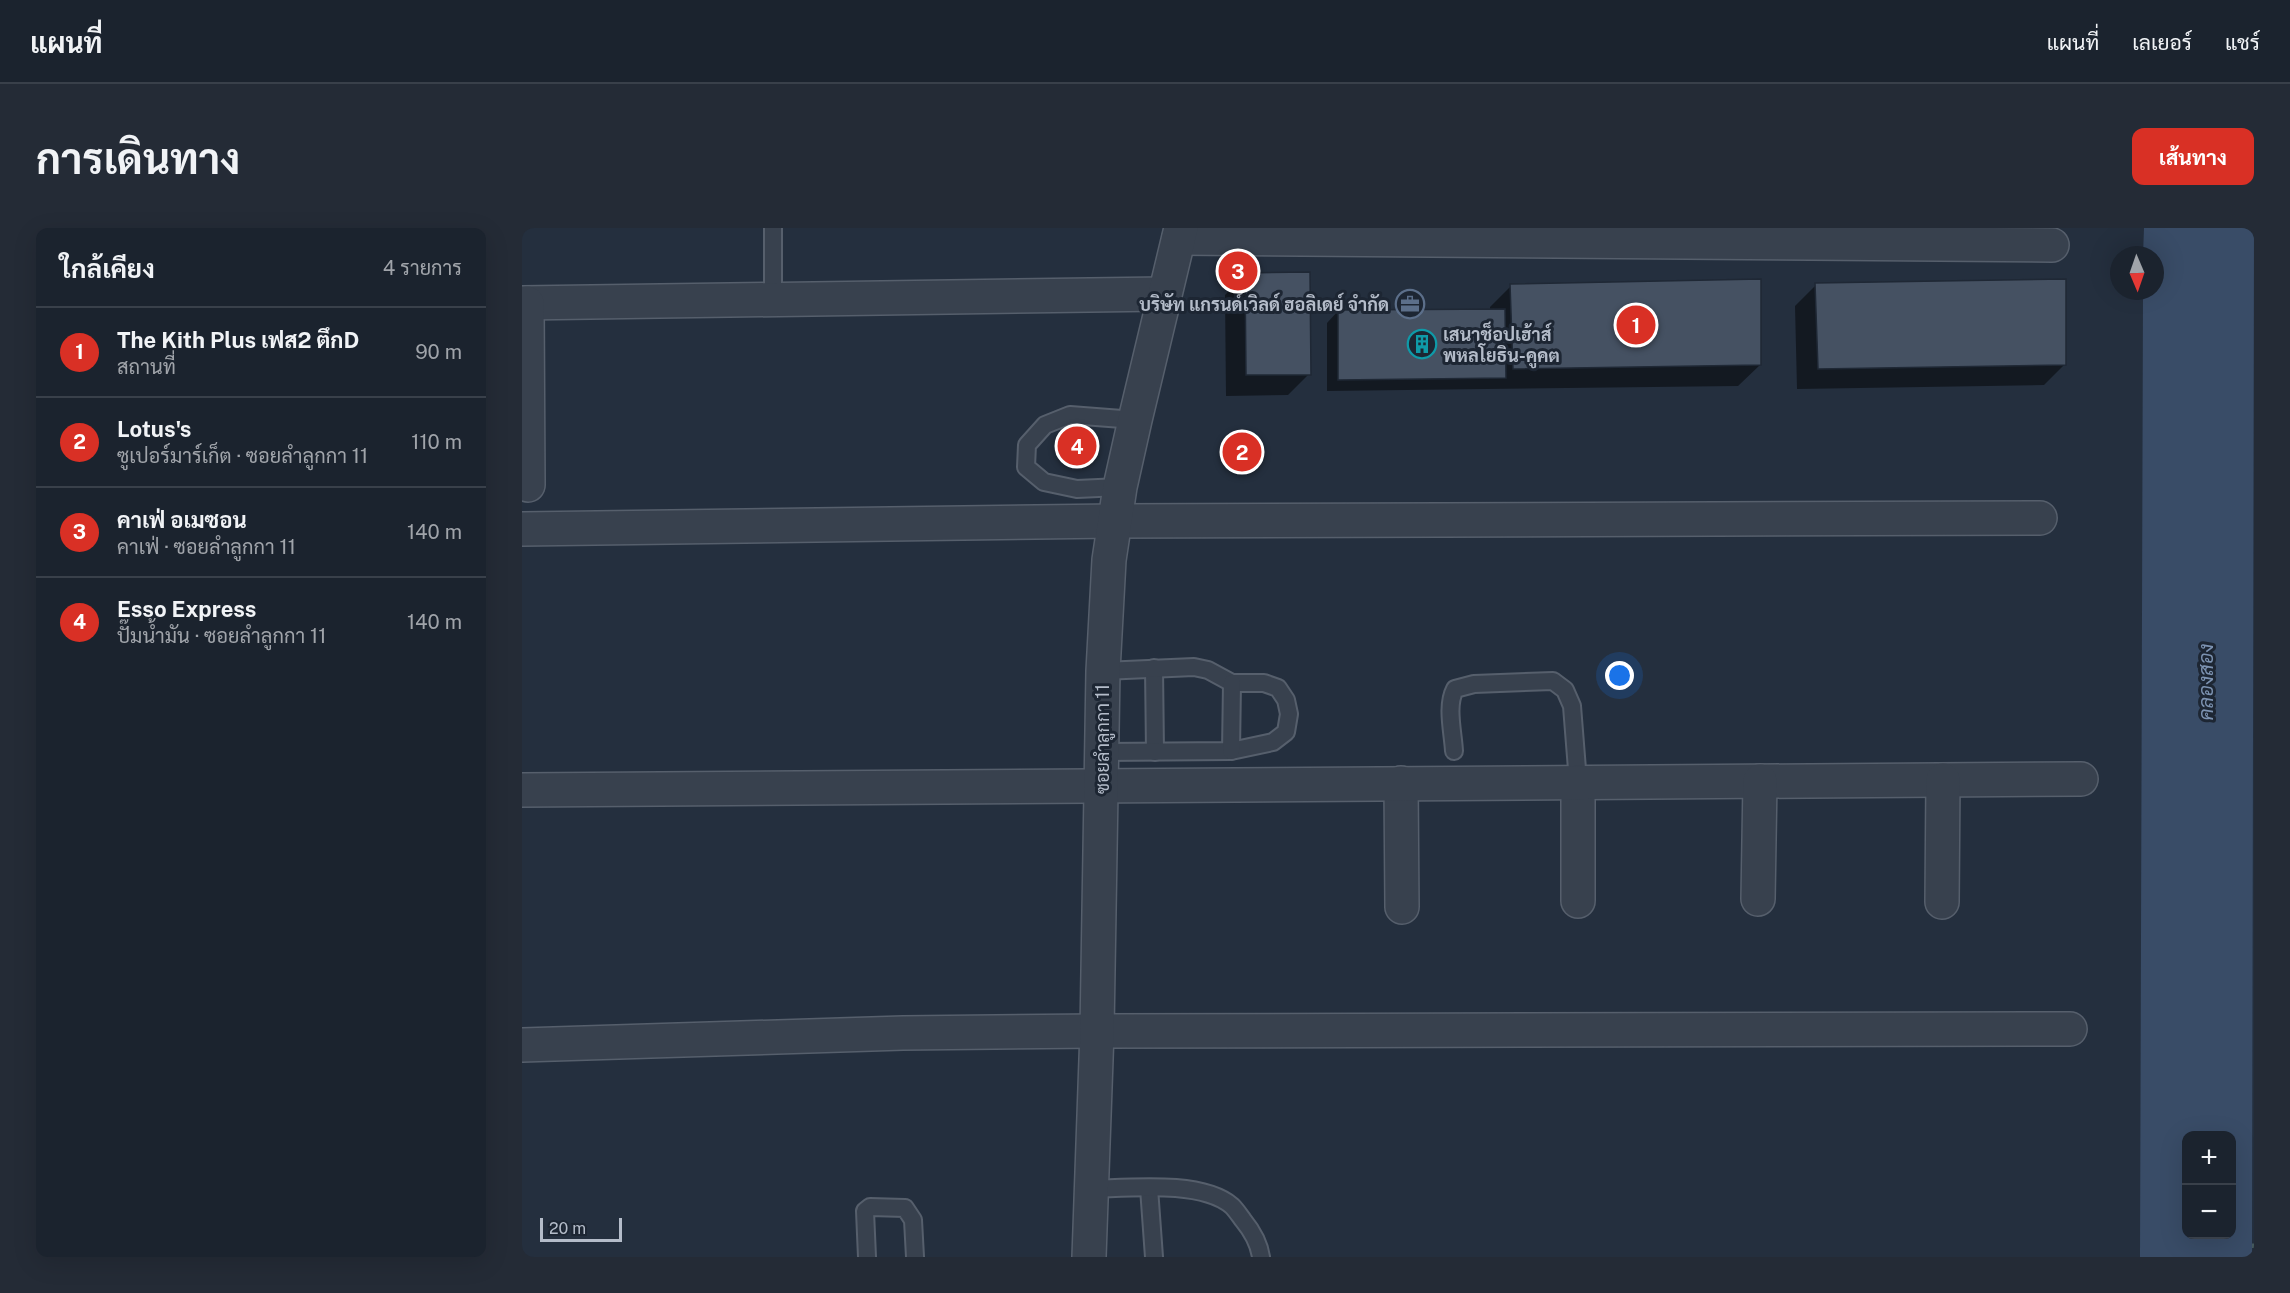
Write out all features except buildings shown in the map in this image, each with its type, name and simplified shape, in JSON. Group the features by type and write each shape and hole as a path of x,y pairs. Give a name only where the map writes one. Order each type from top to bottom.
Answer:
{"street":[{"path":"1180,233 1378,233 2052,245"},
{"name":"ซอยลำลูกกา 11","path":"1089,1257 1103,752 1103,671 1109,560 1120,487 1180,233"},
{"path":"528,485 525,303 1164,294"},
{"path":"522,529 1115,521 2040,518"},
{"path":"522,790 2081,779"},
{"path":"1942,902 1943,780"},
{"path":"1758,899 1760,781"},
{"path":"1578,782 1578,901"},
{"path":"1401,783 1402,907"},
{"path":"522,1045 891,1034 1096,1031 2070,1029"}],"lane":[{"path":"773,228 773,300"},
{"path":"1120,487 1077,489 1044,482 1026,467 1027,445 1045,425 1070,415 1135,420"},
{"path":"1103,671 1194,667 1208,670 1232,683 1264,683 1278,688 1286,700 1289,714 1286,732 1273,742 1231,752 1103,752"},
{"path":"1154,668 1155,752"},
{"path":"1454,751 1451,709 1455,689 1474,684 1553,681 1565,690 1572,706 1578,782"},
{"path":"1231,752 1232,683"},
{"path":"1149,1188 1154,1257"},
{"path":"1092,1189 1178,1188 1206,1192 1231,1205 1251,1230 1260,1249 1261,1257"},
{"path":"867,1257 865,1211 870,1207 905,1208 913,1220 915,1257"}],"path":[{"path":"2254,1243 2254,1257"}],"water":[{"name":"คลองสอง","path":"2144,228 2254,228 2252,1257 2140,1257 2143,300 2164,300 2164,246 2143,246"}],"place":[{"name":"คาเฟ่ อเมซอน","path":"1238,271"},
{"name":"บริษัท แกรนด์เวิลด์ ฮอลิเดย์ จำกัด","path":"1410,304"},
{"name":"The Kith Plus เฟส2 ตึกD","path":"1636,325"},
{"name":"เสนาช็อปเฮ้าส์ พหลโยธิน-คูคต","path":"1422,344"},
{"name":"Esso Express","path":"1077,446"},
{"name":"Lotus's","path":"1242,452"}]}
